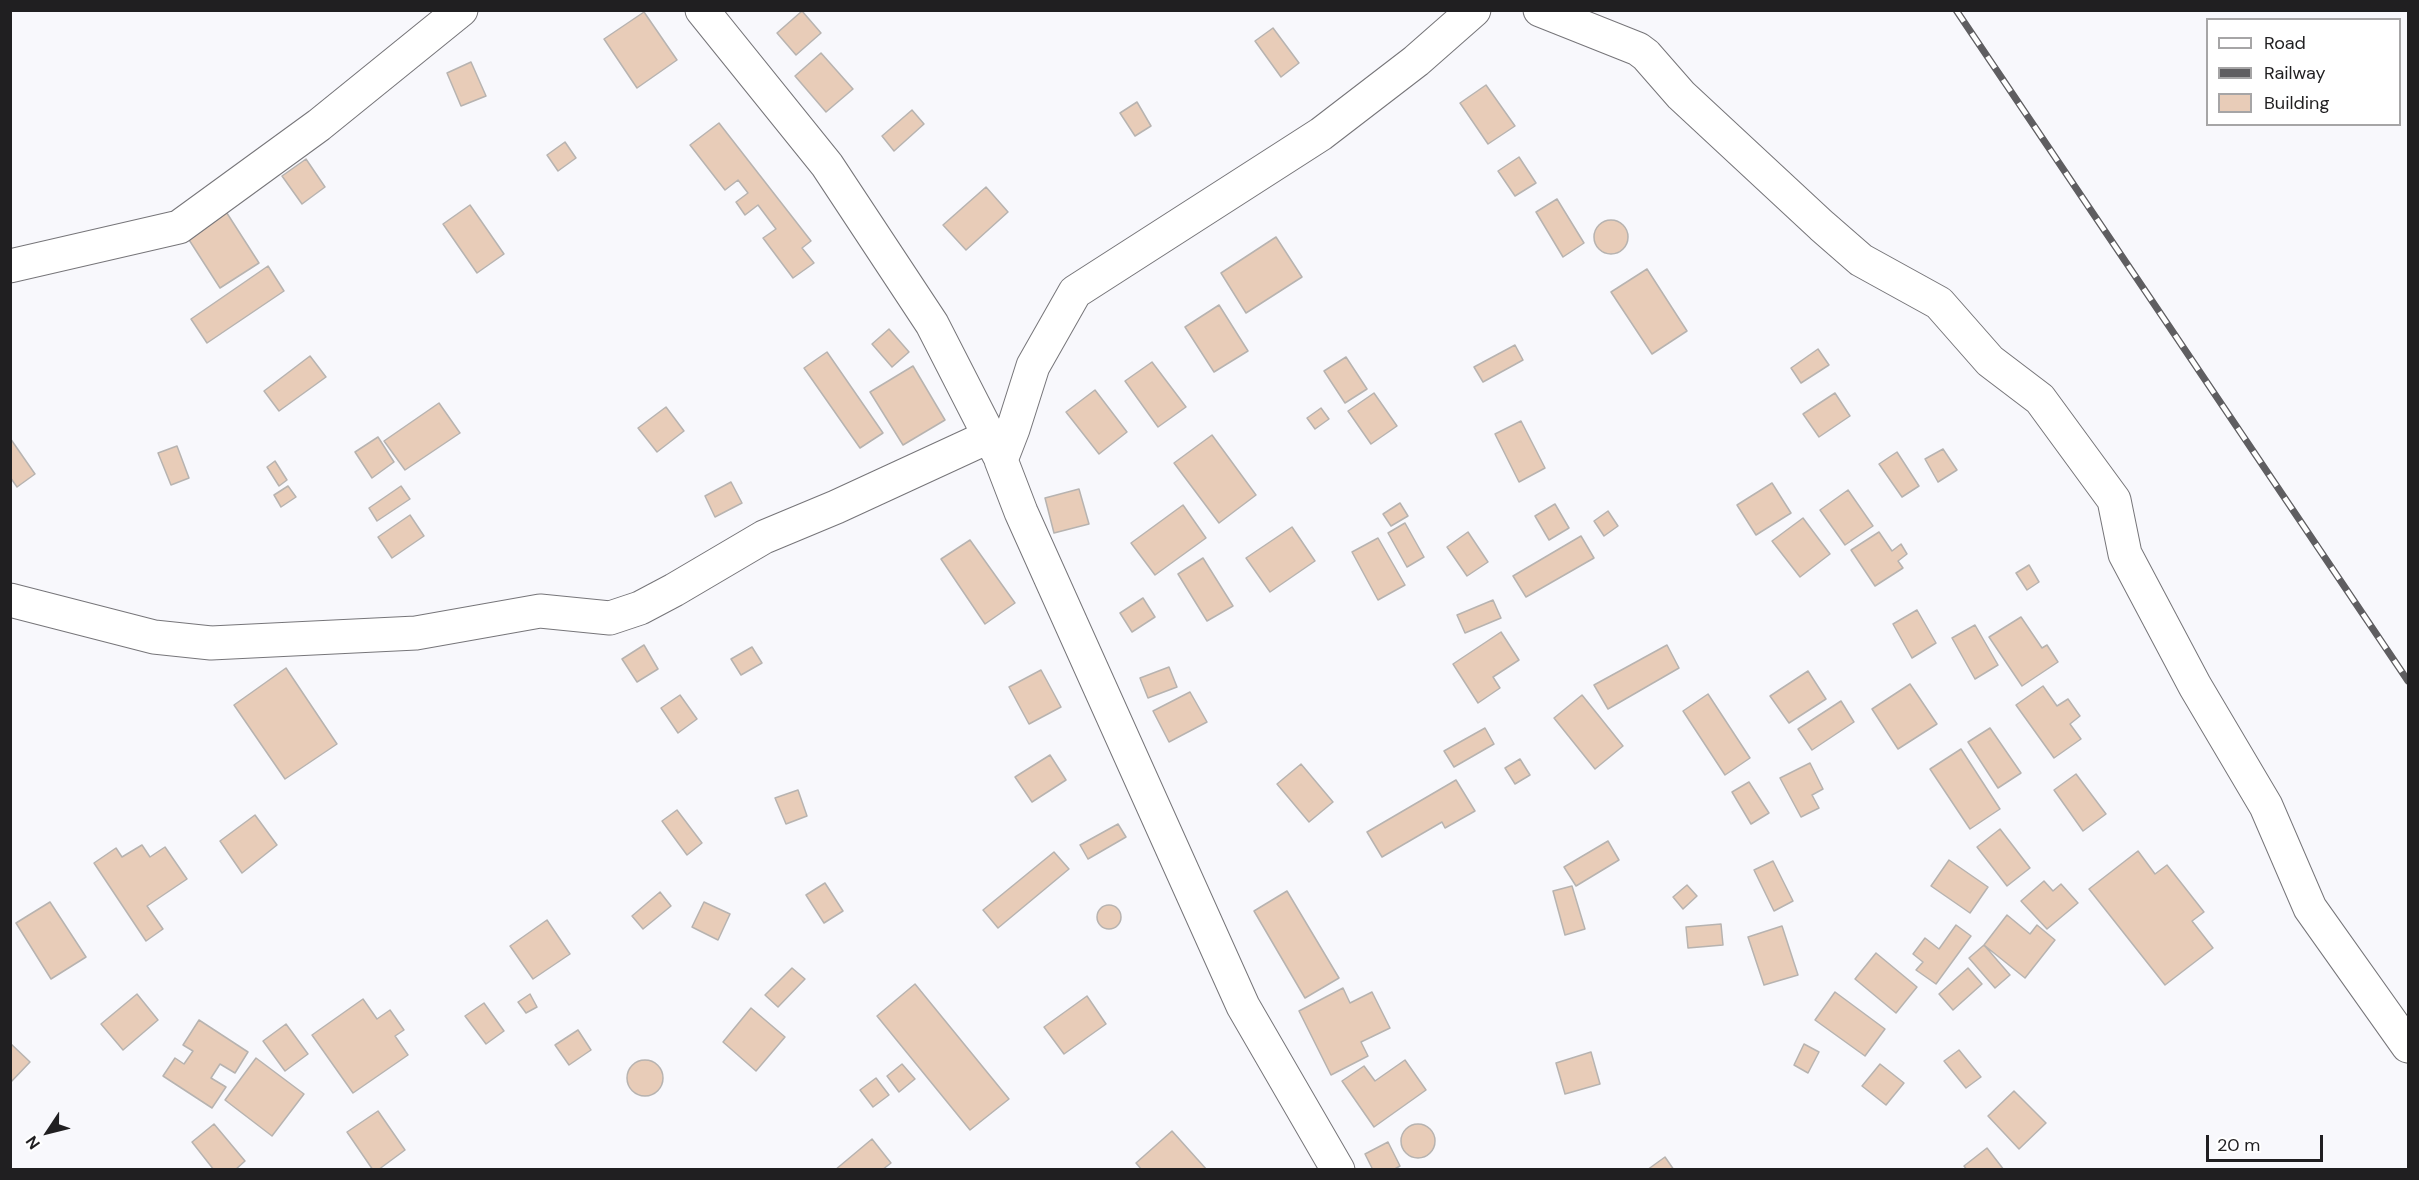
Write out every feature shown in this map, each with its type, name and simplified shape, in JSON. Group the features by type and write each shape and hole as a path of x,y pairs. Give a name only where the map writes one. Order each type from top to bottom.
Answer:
{"street":[{"path":"10,266 179,227 319,125 461,10"},
{"path":"702,10 827,165 932,324 995,448 1026,523 1243,1006 1338,1170"},
{"path":"10,600 154,637 212,643 416,633 540,611 610,618 640,608 764,537 836,507 995,448 1013,429 1033,366 1075,292 1321,134 1416,61 1474,10"},
{"path":"1540,10 1638,49 1646,55 1681,95 1822,226 1861,260 1939,303 1990,361 2040,399 2114,500 2125,554 2195,686 2266,806 2310,908 2409,1046"}],"building":[{"path":"802,11 821,33 796,55 777,33"},
{"path":"644,12 677,60 637,88 604,39"},
{"path":"1273,28 1299,63 1281,77 1255,41"},
{"path":"821,53 853,89 826,112 795,76"},
{"path":"471,62 486,96 461,106 447,73"},
{"path":"1486,85 1515,126 1488,144 1460,103"},
{"path":"1137,102 1151,126 1135,136 1120,113"},
{"path":"912,110 924,124 894,151 882,136"},
{"path":"719,123 811,241 802,248 814,263 793,278 763,238 776,229 758,205 745,215 736,202 748,193 738,180 725,190 690,145"},
{"path":"565,142 576,158 558,171 547,155"},
{"path":"1519,157 1536,183 1515,196 1498,171"},
{"path":"306,159 325,187 302,204 282,176"},
{"path":"986,187 1008,212 966,250 943,225"},
{"path":"1557,199 1584,243 1563,257 1536,212"},
{"path":"470,205 504,254 477,273 443,224"},
{"path":"223,207 259,263 220,288 184,232"},
{"path":"1611,220 1623,225 1628,237 1623,249 1611,254 1599,249 1594,237 1599,225"},
{"path":"1276,237 1302,277 1246,313 1221,273"},
{"path":"268,266 284,291 207,343 191,319"},
{"path":"1647,269 1687,331 1652,354 1611,292"},
{"path":"1219,305 1248,351 1214,372 1185,327"},
{"path":"889,329 909,352 892,367 872,344"},
{"path":"1515,345 1523,360 1483,382 1474,367"},
{"path":"1818,349 1829,365 1801,383 1791,368"},
{"path":"827,352 883,433 860,448 804,368"},
{"path":"310,356 326,377 279,411 264,391"},
{"path":"1346,357 1367,389 1345,403 1324,371"},
{"path":"1152,362 1186,407 1158,427 1125,381"},
{"path":"913,366 945,420 903,445 870,392"},
{"path":"1095,390 1127,432 1099,454 1066,412"},
{"path":"1374,393 1397,426 1371,444 1348,411"},
{"path":"1835,393 1850,416 1819,437 1803,414"},
{"path":"439,403 460,433 405,470 384,441"},
{"path":"666,407 684,431 657,452 638,428"},
{"path":"1321,408 1329,419 1315,429 1307,418"},
{"path":"1521,421 1545,468 1519,482 1495,434"},
{"path":"1212,435 1256,495 1219,523 1174,463"},
{"path":"378,437 394,462 372,478 355,452"},
{"path":"10,438 35,474 17,487 10,477"},
{"path":"177,446 189,478 171,485 158,453"},
{"path":"1943,449 1957,470 1938,482 1925,459"},
{"path":"1897,452 1919,486 1902,497 1879,464"},
{"path":"275,461 287,480 279,486 267,467"},
{"path":"731,482 742,503 715,517 705,496"},
{"path":"1772,483 1791,513 1756,535 1737,505"},
{"path":"288,486 296,497 281,507 274,495"},
{"path":"401,486 410,499 377,521 369,508"},
{"path":"1079,489 1089,524 1054,533 1045,498"},
{"path":"1848,490 1873,526 1845,545 1820,510"},
{"path":"1400,503 1408,516 1391,526 1383,514"},
{"path":"1555,504 1569,528 1549,540 1535,516"},
{"path":"1183,505 1206,538 1155,575 1131,543"},
{"path":"1608,511 1618,526 1604,536 1594,521"},
{"path":"410,515 424,536 392,558 378,537"},
{"path":"1803,518 1830,554 1800,577 1772,541"},
{"path":"1405,523 1424,557 1407,567 1388,533"},
{"path":"1292,527 1315,561 1270,592 1246,558"},
{"path":"1468,532 1488,562 1467,576 1447,547"},
{"path":"1879,532 1892,551 1901,544 1907,554 1898,561 1903,568 1875,586 1851,550"},
{"path":"1581,536 1594,558 1526,597 1513,576"},
{"path":"1378,538 1405,585 1378,600 1352,552"},
{"path":"970,540 1015,603 985,624 941,559"},
{"path":"1203,558 1233,606 1207,621 1178,574"},
{"path":"2029,565 2039,582 2027,590 2016,573"},
{"path":"1143,598 1155,617 1132,632 1120,613"},
{"path":"1493,600 1501,618 1465,633 1457,615"},
{"path":"1917,610 1936,643 1912,658 1893,624"},
{"path":"2021,617 2042,648 2047,645 2058,662 2022,686 1989,637"},
{"path":"1975,625 1998,665 1975,679 1952,638"},
{"path":"1501,632 1519,660 1493,677 1500,688 1478,703 1453,664"},
{"path":"644,645 658,669 637,682 622,659"},
{"path":"1667,645 1679,668 1608,709 1594,685"},
{"path":"752,647 762,663 741,675 731,659"},
{"path":"1169,667 1177,687 1148,698 1140,678"},
{"path":"286,668 337,744 285,779 234,705"},
{"path":"1041,670 1061,707 1029,724 1009,687"},
{"path":"1808,671 1826,699 1789,723 1770,696"},
{"path":"1910,684 1937,724 1898,749 1872,709"},
{"path":"2043,686 2057,706 2068,699 2080,716 2070,724 2081,739 2054,758 2016,705"},
{"path":"1190,692 1207,722 1169,742 1153,711"},
{"path":"1708,694 1750,758 1725,775 1683,711"},
{"path":"680,695 697,719 678,733 661,708"},
{"path":"1582,695 1623,746 1595,769 1554,718"},
{"path":"1841,701 1854,722 1812,750 1798,729"},
{"path":"1485,728 1494,744 1454,767 1444,751"},
{"path":"1990,728 2021,773 1998,788 1968,742"},
{"path":"1961,749 2000,809 1970,829 1930,769"},
{"path":"1050,755 1066,780 1032,802 1015,777"},
{"path":"1520,759 1530,775 1515,784 1505,768"},
{"path":"1810,763 1823,789 1812,795 1819,808 1801,817 1780,778"},
{"path":"1301,764 1333,802 1309,822 1277,784"},
{"path":"2076,774 2106,814 2083,831 2054,790"},
{"path":"1456,780 1475,811 1445,828 1442,822 1382,857 1367,832"},
{"path":"1749,782 1769,813 1751,824 1732,792"},
{"path":"798,790 807,816 786,824 775,798"},
{"path":"677,810 702,843 687,855 662,821"},
{"path":"255,815 277,845 242,873 220,841"},
{"path":"1118,824 1126,837 1088,859 1080,845"},
{"path":"2000,829 2030,868 2007,886 1977,847"},
{"path":"1608,841 1619,860 1576,886 1564,867"},
{"path":"142,845 150,857 165,847 187,879 147,906 163,929 146,941 94,863 116,848 122,857"},
{"path":"2138,851 2155,874 2167,865 2204,912 2192,921 2213,948 2165,985 2089,889"},
{"path":"1054,852 1069,869 998,928 983,910"},
{"path":"1949,860 1988,887 1970,913 1931,886"},
{"path":"1773,861 1793,901 1774,911 1754,870"},
{"path":"2044,881 2053,891 2061,884 2078,903 2047,929 2021,901"},
{"path":"825,883 843,911 824,923 806,895"},
{"path":"1687,885 1697,896 1683,909 1673,897"},
{"path":"1572,886 1585,929 1565,935 1553,891"},
{"path":"1287,891 1339,978 1305,998 1254,911"},
{"path":"660,892 671,906 643,929 632,916"},
{"path":"50,902 86,957 51,979 16,923"},
{"path":"704,902 730,914 718,940 692,927"},
{"path":"1104,905 1114,905 1121,912 1121,922 1114,929 1104,929 1097,922 1097,912"},
{"path":"2007,915 2030,934 2037,925 2055,940 2025,978 1984,945"},
{"path":"547,920 570,954 533,979 510,946"},
{"path":"1721,924 1723,945 1688,948 1686,927"},
{"path":"1956,925 1971,936 1936,984 1916,970 1923,962 1913,954 1925,938 1939,949"},
{"path":"1782,926 1798,975 1764,985 1748,937"},
{"path":"1984,945 2010,975 1995,988 1969,958"},
{"path":"1876,953 1917,987 1896,1013 1855,979"},
{"path":"792,968 805,979 778,1007 765,995"},
{"path":"1968,968 1982,984 1953,1010 1939,994"},
{"path":"915,984 1009,1099 970,1130 877,1016"},
{"path":"1343,988 1350,1003 1372,992 1390,1028 1361,1042 1368,1056 1331,1075 1299,1011"},
{"path":"1835,992 1885,1029 1865,1056 1815,1020"},
{"path":"137,994 158,1020 123,1050 101,1024"},
{"path":"530,994 537,1007 526,1013 518,1002"},
{"path":"1087,996 1106,1024 1064,1054 1044,1027"},
{"path":"363,999 377,1019 390,1010 404,1030 395,1036 408,1055 353,1093 312,1035"},
{"path":"484,1003 504,1031 486,1044 465,1016"},
{"path":"751,1008 785,1037 756,1071 723,1042"},
{"path":"199,1020 248,1052 235,1073 220,1064 211,1078 226,1087 212,1108 163,1076 175,1058 184,1064 193,1051 183,1045"},
{"path":"286,1024 308,1054 285,1071 263,1041"},
{"path":"578,1030 591,1050 569,1065 555,1045"},
{"path":"10,1043 30,1062 10,1083"},
{"path":"1804,1044 1819,1052 1808,1073 1794,1065"},
{"path":"1959,1050 1981,1077 1966,1088 1944,1061"},
{"path":"1591,1052 1600,1084 1565,1094 1556,1063"},
{"path":"256,1058 304,1094 272,1136 225,1100"},
{"path":"645,1060 658,1065 663,1078 658,1091 645,1096 632,1091 627,1078 632,1065"},
{"path":"1405,1060 1426,1090 1374,1127 1342,1081 1364,1066 1375,1081"},
{"path":"902,1064 915,1079 899,1092 887,1076"},
{"path":"1880,1064 1904,1083 1886,1105 1862,1086"},
{"path":"876,1078 889,1095 873,1107 860,1090"},
{"path":"2014,1091 2046,1123 2019,1149 1988,1116"},
{"path":"378,1111 405,1150 378,1170 373,1170 347,1132"},
{"path":"214,1124 245,1161 235,1170 214,1170 192,1142"},
{"path":"1418,1124 1430,1129 1435,1141 1430,1153 1418,1158 1406,1153 1401,1141 1406,1129"},
{"path":"1172,1131 1207,1170 1142,1170 1136,1163"},
{"path":"872,1139 891,1163 882,1170 835,1170"},
{"path":"1388,1142 1400,1166 1393,1170 1373,1170 1365,1154"},
{"path":"1987,1148 2004,1170 1967,1170 1964,1166"},
{"path":"1665,1157 1674,1170 1647,1170"}],"railway":[{"path":"1956,10 2408,681"}]}
